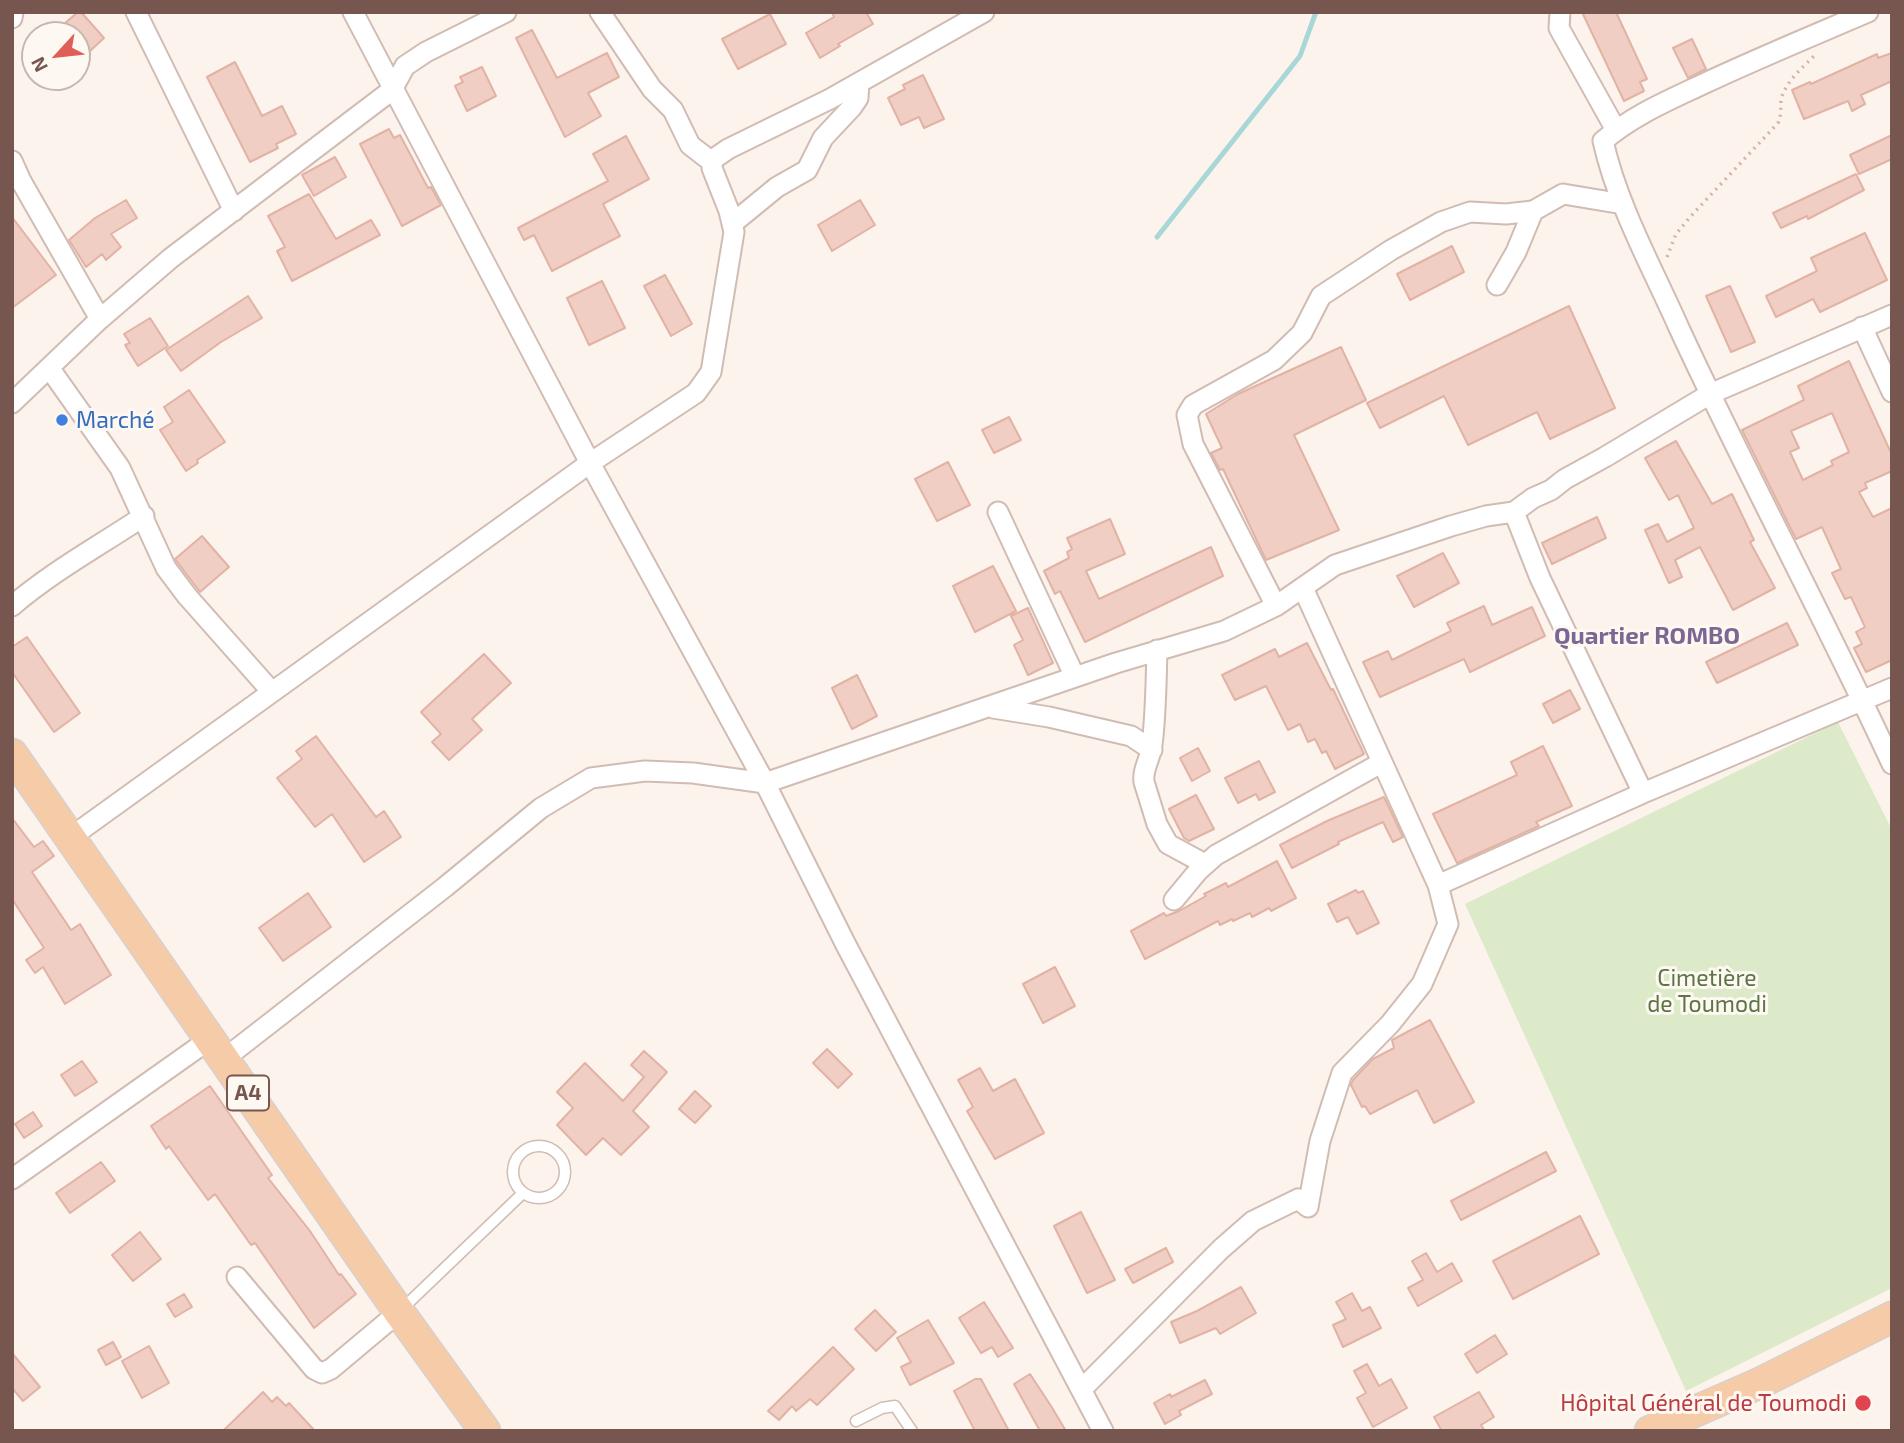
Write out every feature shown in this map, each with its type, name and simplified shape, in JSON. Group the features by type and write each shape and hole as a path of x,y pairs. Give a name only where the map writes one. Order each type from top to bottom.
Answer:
{"main road":[{"name":"A4","path":"12,754 399,1312 485,1431"},
{"path":"1650,1431 1760,1383 1886,1323"}],"street":[{"path":"12,18 13,12"},
{"path":"136,12 234,211"},
{"path":"353,12 590,463 765,783 979,1200 1103,1431"},
{"path":"14,396 50,369 100,319 171,258 392,90 405,66 425,51 506,12"},
{"path":"600,12 652,89 673,110 690,145 712,162"},
{"path":"71,837 590,463 696,393 711,372 733,223 712,168 715,158 859,83 984,12"},
{"path":"1560,12 1559,28 1616,130"},
{"path":"1868,12 1753,61 1653,108 1603,141 1623,204 1710,394 1892,764"},
{"path":"733,223 777,187 807,170 823,138 858,98 859,83"},
{"path":"12,161 100,319"},
{"path":"1276,606 1193,444 1187,415 1193,405 1274,360 1301,333 1321,296 1391,250 1455,216 1469,212 1506,214 1533,211 1563,194 1623,204"},
{"path":"1497,285 1516,252 1533,211"},
{"path":"12,1179 217,1049 445,887 541,808 591,778 645,771 693,773 765,783 1075,677 1224,631 1276,606 1335,565 1451,526 1486,516 1514,512 1532,498 1550,490 1710,394 1892,314"},
{"path":"1862,327 1892,392"},
{"path":"50,369 120,468 144,516 157,551 180,587 272,692"},
{"path":"998,512 1075,677"},
{"path":"1514,512 1539,578 1643,793"},
{"path":"12,606 56,570 97,548 144,516"},
{"path":"1082,1389 1221,1249 1253,1221 1298,1199 1308,1207 1320,1141 1342,1073 1390,1024 1422,984 1448,924 1438,886 1303,588"},
{"path":"1157,650 1156,718 1152,750 1143,777 1163,836 1175,849 1205,864"},
{"path":"1438,886 1643,793 1892,688"},
{"path":"990,708 1049,717 1131,736 1152,750"},
{"path":"1174,900 1216,855 1381,763"},
{"path":"237,1277 314,1369 322,1373 331,1369 399,1312"}],"lane":[{"path":"537,1145 554,1150 564,1165 562,1183 557,1191 540,1198 523,1193 513,1178 515,1160 520,1152 537,1145"},
{"path":"399,1312 523,1193"},
{"path":"856,1421 882,1408 895,1406 912,1431"}],"path":[{"path":"1660,286 1676,234 1778,123 1782,113 1781,98 1816,53 1819,33"}],"green space":[{"name":"Cimetière de Toumodi","path":"1838,722 1892,830 1892,1288 1686,1391 1465,904"}],"building":[{"path":"81,12 89,21 68,21"},
{"path":"832,12 866,12 873,24 820,58 806,33 834,17"},
{"path":"1582,12 1616,12 1647,79 1640,82 1644,91 1624,101"},
{"path":"770,14 786,44 738,69 722,39"},
{"path":"91,23 104,38 91,50"},
{"path":"532,30 557,78 607,53 619,77 588,93 601,116 565,137 516,38"},
{"path":"1692,39 1706,69 1688,78 1673,48"},
{"path":"1892,53 1892,81 1861,95 1865,104 1852,111 1848,101 1804,119 1792,90 1877,54 1878,58"},
{"path":"235,62 262,116 282,106 296,134 276,144 278,148 250,162 207,77"},
{"path":"482,67 496,96 467,111 455,86 463,82 460,77"},
{"path":"923,75 944,119 924,128 919,117 901,125 888,98 905,89 903,85"},
{"path":"389,129 394,138 400,135 428,188 431,187 441,205 402,226 360,144"},
{"path":"1892,135 1892,159 1859,174 1850,155"},
{"path":"626,136 649,179 603,204 620,236 552,271 534,235 524,240 518,228 608,181 593,154"},
{"path":"335,157 346,177 314,196 302,175"},
{"path":"1856,174 1864,190 1808,219 1807,216 1781,228 1773,213"},
{"path":"309,194 336,239 371,220 380,235 292,281 277,251 285,247 268,216"},
{"path":"126,200 137,218 111,234 121,247 106,260 102,254 86,267 69,240 95,218"},
{"path":"860,200 875,225 832,251 818,225"},
{"path":"12,217 56,275 12,308"},
{"path":"1865,233 1887,280 1820,312 1813,299 1776,317 1766,296 1817,271 1811,258"},
{"path":"1452,246 1464,272 1410,300 1397,274"},
{"path":"665,275 692,324 671,336 644,286"},
{"path":"602,281 625,328 589,345 567,298"},
{"path":"1730,286 1755,342 1731,352 1706,296"},
{"path":"248,296 262,318 221,342 181,371 166,350"},
{"path":"1569,306 1615,408 1550,439 1537,412 1468,445 1444,396 1380,428 1367,403"},
{"path":"150,318 168,346 138,366 125,345 130,343 124,334"},
{"path":"1341,347 1366,400 1294,435 1339,530 1266,560 1223,469 1220,470 1211,453 1222,448 1206,414 1238,394"},
{"path":"1849,361 1892,455 1892,471 1865,483 1867,488 1859,492 1873,517 1892,508 1892,660 1866,672 1854,648 1862,644 1856,632 1865,627 1851,597 1845,599 1832,573 1841,569 1822,527 1796,539 1742,430 1804,400 1798,386","holes":["1832,413 1849,452 1831,461 1833,465 1803,480 1790,452 1799,448 1791,431"]},
{"path":"189,390 225,442 197,460 198,463 186,471 160,430 173,422 164,407"},
{"path":"1009,417 1021,440 994,453 982,430"},
{"path":"1676,441 1712,504 1732,494 1754,540 1750,542 1775,588 1733,610 1700,547 1675,560 1682,577 1669,583 1645,530 1658,524 1667,542 1694,528 1678,495 1669,500 1645,458"},
{"path":"948,462 970,505 937,521 915,479"},
{"path":"1597,517 1606,538 1552,564 1542,543"},
{"path":"1110,519 1125,554 1086,571 1099,599 1211,547 1223,576 1085,642 1060,591 1055,594 1044,571 1069,558 1067,552 1072,549 1067,538"},
{"path":"202,536 229,567 200,592 175,559"},
{"path":"1443,553 1459,583 1414,607 1397,576"},
{"path":"993,566 1016,611 975,632 953,586"},
{"path":"1484,606 1492,625 1532,607 1545,636 1470,672 1464,659 1380,697 1363,662 1388,651 1392,660 1451,631 1447,623"},
{"path":"1028,608 1053,663 1028,675 1014,645 1023,640 1011,616"},
{"path":"1787,623 1798,645 1717,683 1706,662"},
{"path":"27,637 80,713 54,732 12,672 12,647"},
{"path":"1307,643 1331,690 1333,689 1364,754 1335,769 1326,751 1322,753 1315,739 1308,742 1300,724 1288,730 1266,686 1235,700 1222,675 1275,649 1279,657"},
{"path":"484,654 511,683 472,719 482,730 449,760 432,742 441,734 421,712"},
{"path":"857,675 877,716 852,729 832,688"},
{"path":"1570,690 1580,709 1553,723 1543,704"},
{"path":"316,736 376,817 384,811 401,837 364,862 332,814 315,827 277,778 302,759 296,751"},
{"path":"1543,746 1572,806 1536,822 1539,826 1457,863 1433,814 1517,775 1511,762"},
{"path":"1198,748 1210,771 1192,781 1180,758"},
{"path":"1259,761 1275,792 1259,800 1256,794 1238,803 1225,778"},
{"path":"1196,795 1214,829 1189,841 1184,838 1169,809"},
{"path":"1384,797 1403,837 1393,842 1383,822 1338,842 1339,844 1292,868 1280,845"},
{"path":"12,818 34,847 43,841 54,856 32,872 71,930 80,924 111,975 65,1004 43,967 35,973 26,960 44,948 12,899"},
{"path":"1277,861 1296,898 1252,917 1250,913 1220,925 1218,921 1145,959 1131,931 1164,913 1166,916 1179,911 1206,896 1204,894 1226,883 1228,887"},
{"path":"1356,890 1358,893 1363,891 1379,923 1357,934 1348,917 1337,922 1328,904"},
{"path":"308,893 331,927 283,961 259,928"},
{"path":"1055,967 1075,1006 1043,1023 1023,984"},
{"path":"1430,1020 1474,1102 1434,1123 1417,1090 1370,1114 1365,1106 1362,1107 1351,1085 1353,1080 1373,1059 1394,1048 1392,1040"},
{"path":"827,1049 852,1074 838,1088 813,1063"},
{"path":"644,1051 667,1072 633,1111 649,1127 621,1155 603,1138 586,1155 557,1125 573,1108 557,1092 585,1063 623,1101 644,1077 631,1065"},
{"path":"82,1061 97,1082 75,1096 61,1075"},
{"path":"980,1068 993,1091 1015,1079 1044,1133 995,1159 967,1111 973,1107 958,1080"},
{"path":"210,1086 272,1175 268,1178 356,1294 314,1328 255,1243 251,1245 215,1194 208,1200 169,1146 166,1149 151,1126"},
{"path":"695,1091 711,1106 695,1123 679,1109"},
{"path":"33,1112 42,1126 24,1138 15,1124"},
{"path":"1546,1152 1556,1171 1461,1220 1451,1201"},
{"path":"101,1162 115,1181 70,1213 56,1193"},
{"path":"1081,1212 1115,1280 1087,1293 1054,1226"},
{"path":"1580,1216 1599,1254 1513,1299 1493,1261"},
{"path":"140,1232 161,1259 133,1281 112,1255"},
{"path":"1166,1248 1173,1262 1133,1283 1125,1269"},
{"path":"1426,1253 1437,1272 1452,1263 1462,1281 1418,1306 1408,1288 1423,1280 1412,1261"},
{"path":"1241,1287 1256,1313 1220,1334 1216,1328 1180,1343 1171,1322"},
{"path":"1352,1293 1362,1311 1370,1307 1381,1328 1343,1347 1333,1325 1346,1319 1336,1302"},
{"path":"184,1294 192,1307 175,1317 167,1304"},
{"path":"984,1302 1013,1348 998,1357 992,1347 981,1353 959,1318"},
{"path":"875,1310 896,1332 876,1351 855,1329"},
{"path":"928,1320 954,1363 910,1385 901,1367 911,1362 897,1338"},
{"path":"1495,1335 1507,1354 1477,1373 1465,1354"},
{"path":"113,1342 121,1357 106,1365 98,1350"},
{"path":"149,1346 169,1383 142,1398 122,1361"},
{"path":"833,1347 854,1369 817,1405 810,1399 796,1411 792,1406 779,1420 768,1411"},
{"path":"12,1353 40,1387 23,1401 12,1388"},
{"path":"1367,1364 1379,1386 1391,1379 1407,1408 1373,1427 1357,1398 1366,1393 1354,1371"},
{"path":"1030,1374 1066,1431 1040,1431 1014,1384"},
{"path":"975,1379 981,1379 1009,1431 975,1431 954,1391"},
{"path":"1205,1380 1212,1394 1179,1411 1181,1415 1165,1424 1154,1403"},
{"path":"263,1392 272,1402 277,1397 286,1406 289,1403 315,1431 223,1431"},
{"path":"1479,1392 1494,1417 1481,1425 1485,1431 1442,1431 1434,1417"}],"waterway":[{"path":"1157,237 1300,56 1316,12"}],"place":[{"name":"Marché","path":"62,420"},
{"name":"Hôpital Général de Toumodi","path":"1863,1403"}],"district":[{"name":"Quartier ROMBO","path":"1647,636"}]}
